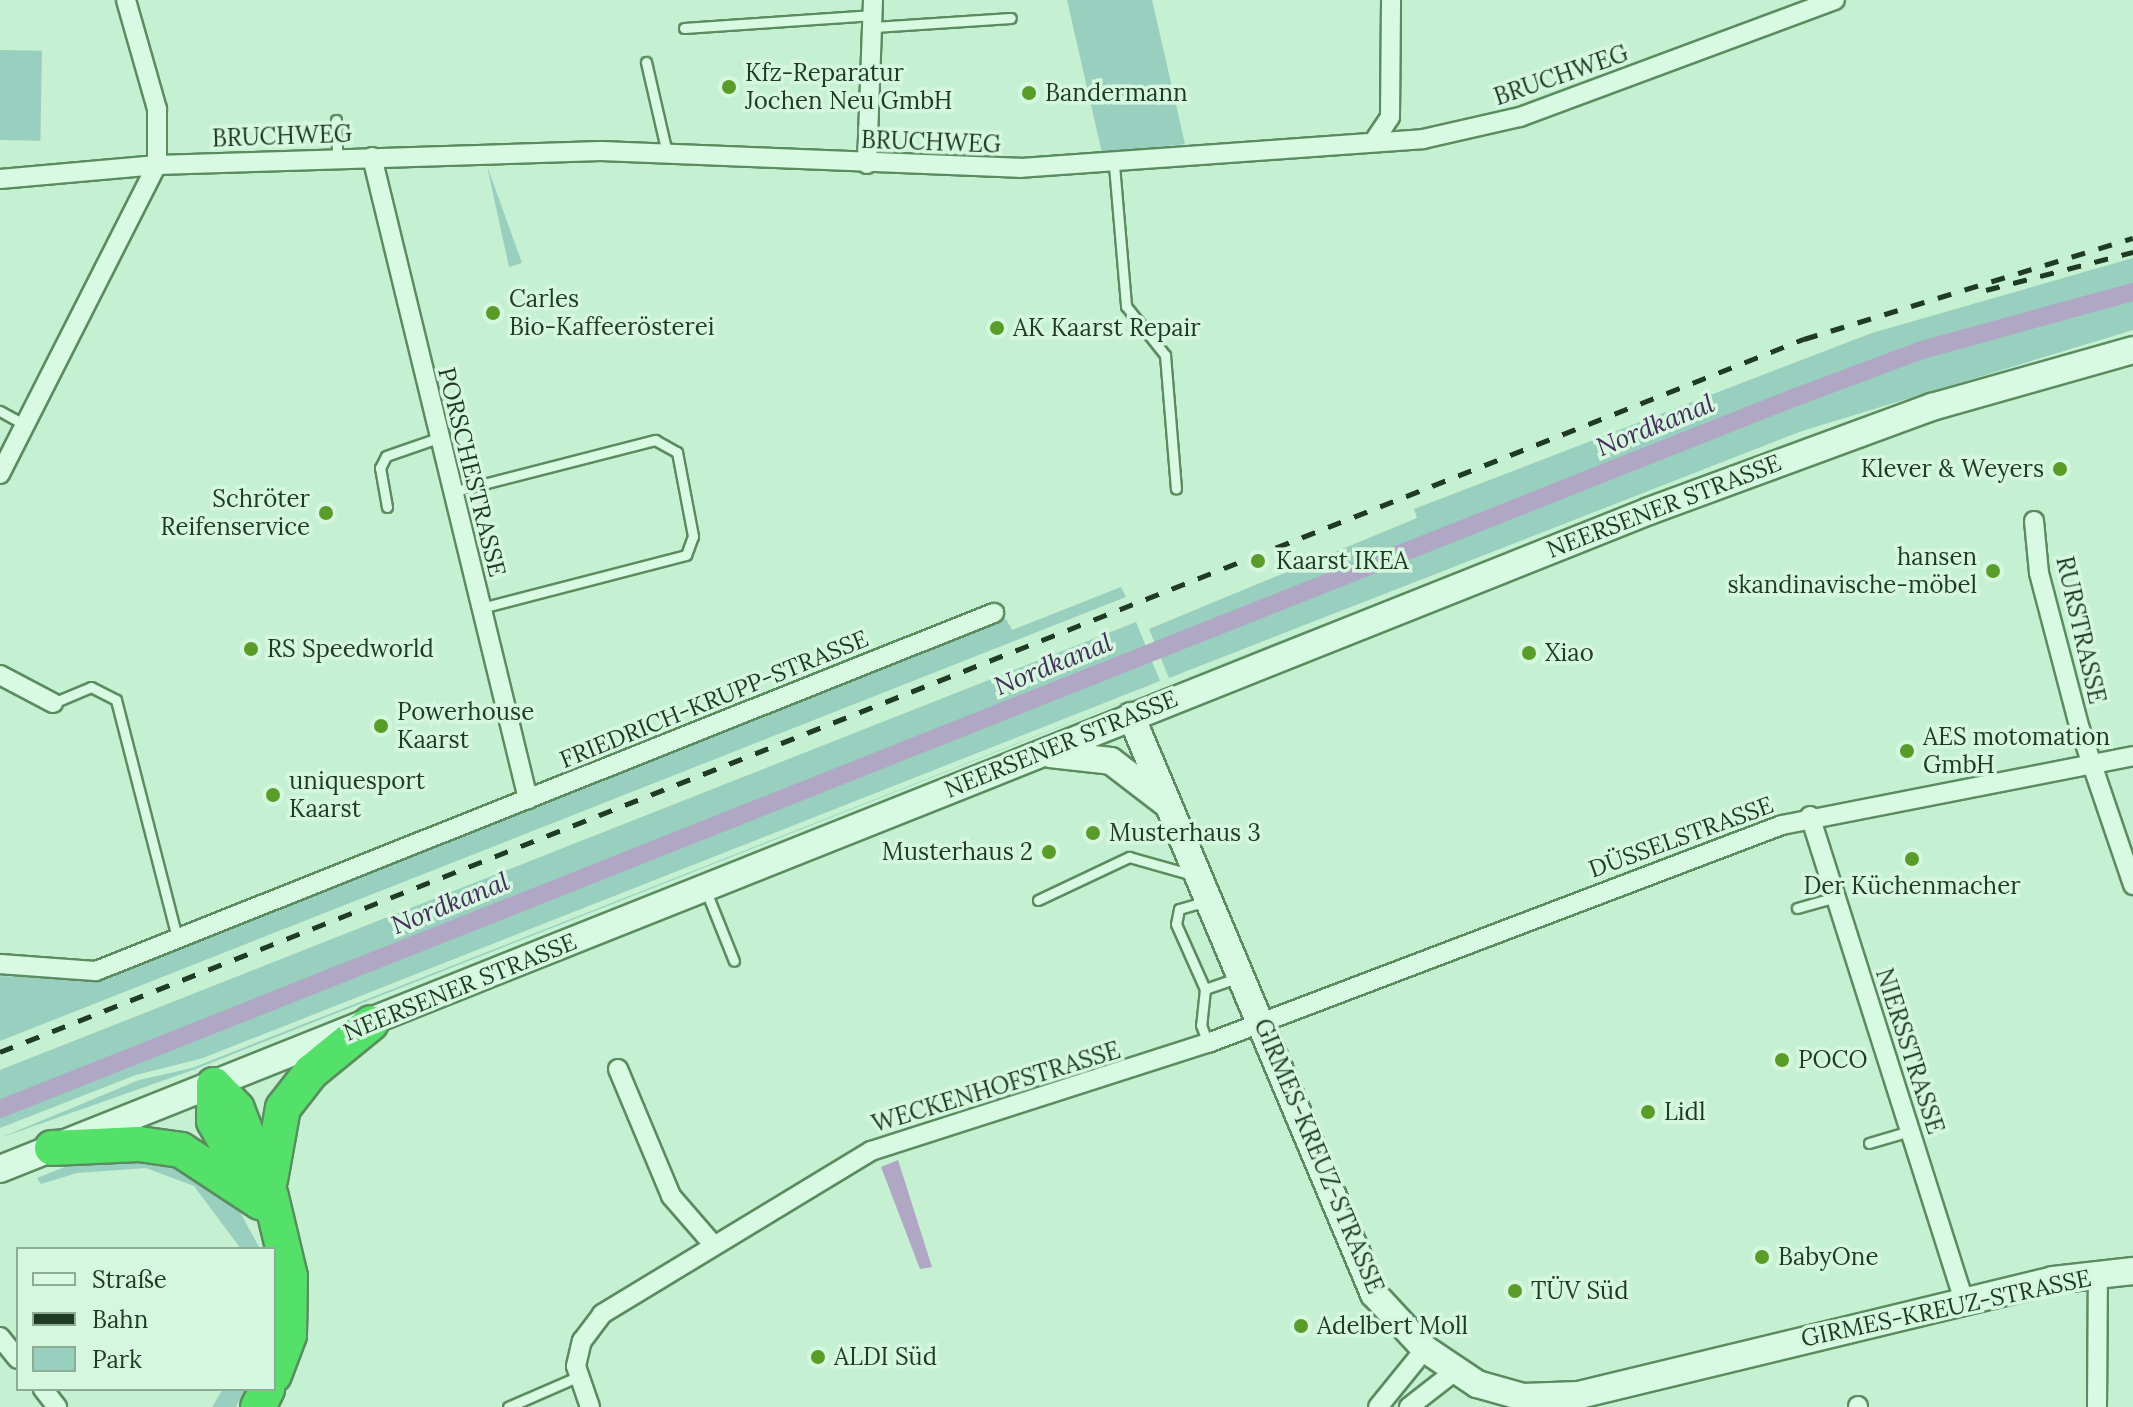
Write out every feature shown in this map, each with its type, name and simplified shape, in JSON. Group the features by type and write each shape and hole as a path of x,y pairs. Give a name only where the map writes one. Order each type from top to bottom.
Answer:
{"highway":[{"path":"265,1199 271,1145 283,1108 311,1072 371,1023"},
{"path":"214,1085 237,1109 281,1241 292,1306 276,1367"},
{"path":"52,1148 139,1144 181,1150 265,1199"}],"main road":[{"name":"NEERSENER STRASSE","path":"1,1168 371,1023 1131,716 1859,432 2133,350"},
{"name":"GIRMES-KREUZ-STRASSE","path":"1131,716 1263,1023 1365,1275 1425,1349 1455,1371 1505,1394 1579,1395 1964,1301 2098,1274 2133,1271"},
{"path":"1034,755 1111,761 1170,807"}],"street":[{"path":"0,474 157,165 157,109 126,0"},
{"path":"1376,138 1390,117 1391,0"},
{"name":"BRUCHWEG","path":"0,179 157,165 372,157 667,153 867,164 1114,165 1376,138 1442,137 1508,120 1835,0"},
{"path":"867,164 874,14"},
{"name":"PORSCHESTRASSE","path":"372,157 528,799"},
{"name":"RURSTRASSE","path":"2034,521 2039,573 2092,765 2133,885"},
{"name":"FRIEDRICH-KRUPP-STRASSE","path":"0,964 85,974 994,613"},
{"path":"0,675 53,703"},
{"name":"DÜSSELSTRASSE","path":"1263,1023 1810,816 2133,756"},
{"name":"NIERSSTRASSE","path":"1810,816 1964,1301"},
{"name":"WECKENHOFSTRASSE","path":"577,1377 590,1326 711,1242 889,1143 1263,1023"},
{"path":"618,1069 671,1196 711,1242"},
{"path":"2097,1407 2098,1274"},
{"path":"0,1337 16,1357"},
{"path":"1378,1407 1425,1349"},
{"path":"1409,1407 1455,1371"},
{"path":"577,1377 590,1407"},
{"path":"45,1391 57,1407"}],"lane":[{"path":"684,28 874,14 1011,18"},
{"path":"646,62 667,153"},
{"path":"336,120 337,158"},
{"path":"1114,165 1126,306 1165,355 1176,489"},
{"path":"0,411 25,425"},
{"path":"387,507 380,468 386,456 438,438"},
{"path":"452,492 655,440 677,452 693,536 686,555 481,608"},
{"path":"53,703 91,687 116,700 177,938"},
{"path":"1038,900 1129,857 1205,888 1179,909 1176,924 1205,989 1201,1025 1208,1043"},
{"path":"705,888 734,961"},
{"path":"1797,908 1836,897"},
{"path":"1205,989 1243,976"},
{"path":"1869,1143 1910,1131"},
{"path":"508,1407 577,1377"}],"green space":[{"path":"1067,0 1152,0 1185,144 1102,153"},
{"path":"0,50 42,51 40,141 0,140"},
{"path":"487,166 522,263 509,267"},
{"path":"2133,258 2133,330 1802,431 1169,678 1149,629 1417,518 1414,509 1872,333"},
{"path":"2133,337 1806,440 1175,682 1805,437"},
{"path":"1121,587 1126,597 0,1041 0,976 97,980 1006,619 1012,630"},
{"path":"1136,622 1160,681 203,1058 136,1075 0,1128 0,1070"},
{"path":"1163,686 193,1070 0,1138 139,1080 192,1068"},
{"path":"151,1158 202,1176 240,1212 259,1247 240,1247 194,1186 146,1168 77,1173 41,1184 37,1178 75,1163"},
{"path":"222,1391 244,1391 236,1407 212,1407"}],"shaded area":[{"path":"898,1160 932,1267 920,1269 881,1167"}],"waterway":[{"name":"Nordkanal","path":"0,1109 1796,397 1922,350 2133,292"}],"railway":[{"path":"0,1052 1804,339 2133,238"},
{"path":"1986,290 2133,252"}],"place":[{"name":"Kfz-Reparatur Jochen Neu GmbH","path":"729,87"},
{"name":"Bandermann","path":"1029,93"},
{"name":"Carles Bio-Kaffeerösterei","path":"493,313"},
{"name":"AK Kaarst Repair","path":"997,328"},
{"name":"Klever & Weyers","path":"2060,469"},
{"name":"Schröter Reifenservice","path":"326,513"},
{"name":"Kaarst IKEA","path":"1258,561"},
{"name":"hansen skandinavische-möbel","path":"1993,571"},
{"name":"RS Speedworld","path":"251,649"},
{"name":"Xiao","path":"1529,653"},
{"name":"Powerhouse Kaarst","path":"381,726"},
{"name":"AES motomation GmbH","path":"1907,751"},
{"name":"uniquesport Kaarst","path":"273,795"},
{"name":"Musterhaus 3","path":"1093,833"},
{"name":"Musterhaus 2","path":"1049,852"},
{"name":"Der Küchenmacher","path":"1912,859"},
{"name":"POCO","path":"1782,1060"},
{"name":"Lidl","path":"1648,1112"},
{"name":"BabyOne","path":"1762,1257"},
{"name":"TÜV Süd","path":"1515,1291"},
{"name":"Adelbert Moll","path":"1301,1326"},
{"name":"ALDI Süd","path":"818,1357"}]}
